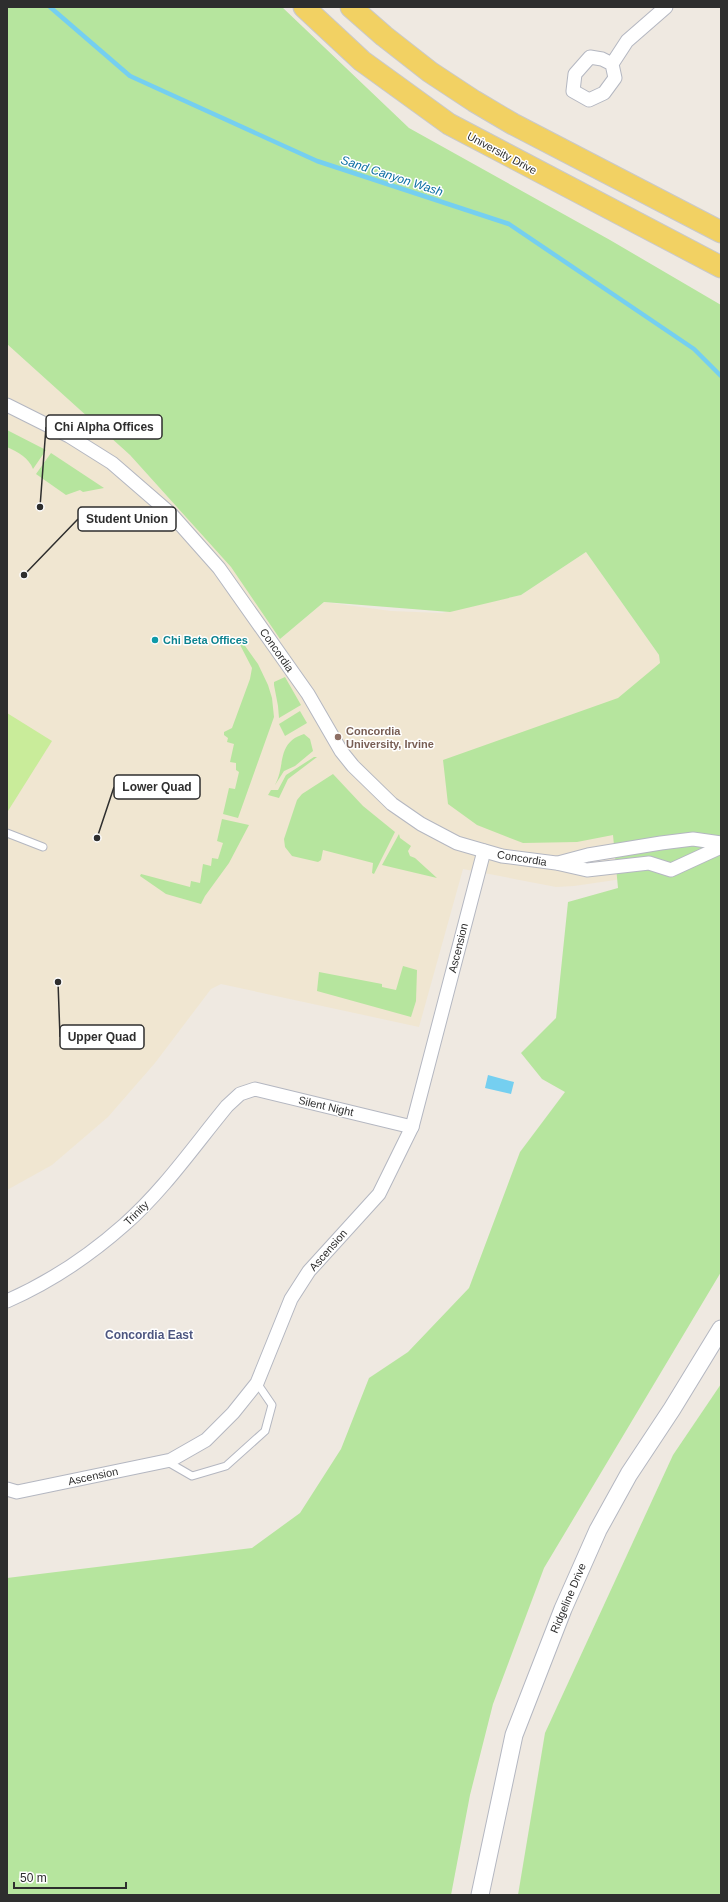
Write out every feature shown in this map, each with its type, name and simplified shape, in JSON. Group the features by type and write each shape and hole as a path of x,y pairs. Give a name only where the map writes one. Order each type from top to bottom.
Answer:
{"main road":[{"name":"University Drive","path":"304,7 362,61 449,124 721,268"},
{"path":"351,7 384,36 430,72 474,102 513,124 721,232"}],"street":[{"path":"612,64 627,41 666,7"},
{"name":"Concordia","path":"7,405 69,436 112,463 172,516 224,575 308,694 341,751 353,766 392,804 420,824 457,842 502,856 556,863 587,870 649,863 671,870 721,847"},
{"name":"Concordia","path":"556,863 588,855 693,839 721,843"},
{"name":"Ascension","path":"7,1489 17,1492 166,1461 206,1440 233,1413 257,1383 291,1299 314,1266 379,1194 412,1127 484,851"},
{"name":"Silent Night","path":"240,1094 255,1089 412,1127"},
{"name":"Trinity","path":"7,1301 34,1289 80,1261 124,1225 152,1197 227,1106 240,1094"},
{"name":"Ridgeline Drive","path":"480,1895 514,1735 562,1609 598,1530 629,1474 672,1409 721,1329"}],"lane":[{"path":"7,833 43,848"},
{"path":"166,1461 192,1476 226,1466 265,1431 272,1405 257,1383"}],"shaded area":[{"name":"Concordia University, Irvine","path":"7,344 130,455 231,567 280,639 324,602 391,611 442,613 521,595 586,552 659,655 680,819 622,879 556,887 463,869 419,1027 221,984 211,989 155,1063 108,1117 52,1165 7,1190"}],"green space":[{"path":"7,7 282,7 409,128 610,240 721,305 721,1272 544,1568 493,1704 470,1795 451,1895 7,1895 7,1578 252,1548 300,1513 341,1449 369,1378 408,1352 469,1288 520,1152 565,1092 542,1079 521,1053 556,1018 568,902 618,888 613,835 577,842 523,843 477,825 448,804 443,760 618,698 660,663 659,655 586,552 521,595 450,612 324,602 280,639 231,567 130,455 7,344"},
{"path":"7,430 46,450 33,469 29,462 19,453 7,447"},
{"path":"51,453 104,488 83,492 80,490 66,495 36,474"},
{"path":"238,636 258,664 268,685 272,698 274,717 238,818 223,814 229,788 235,789 239,772 236,770 236,763 230,762 234,744 227,742 228,738 224,735 224,732 232,728 250,679 252,668 238,641"},
{"path":"285,677 301,705 279,718 274,682"},
{"path":"300,711 307,723 285,736 279,724"},
{"path":"7,713 52,741 8,811 7,810"},
{"path":"304,734 310,739 313,751 295,766 284,771 275,785 285,749 295,738"},
{"path":"314,757 317,757 288,779 279,798 268,795 271,790 278,790 286,775"},
{"path":"333,774 363,806 395,832 374,874 372,873 373,863 323,850 321,860 318,862 292,856 285,847 284,839 297,800 302,794"},
{"path":"222,819 249,825 229,863 205,896 201,904 166,894 140,876 141,874 190,887 191,881 200,883 203,864 211,866 212,858 218,859 223,843 217,841"},
{"path":"399,834 400,838 411,846 408,851 410,856 415,858 437,878 382,865"},
{"path":"403,966 417,970 416,1001 411,1017 317,991 319,972 382,984 382,987 396,990"},
{"path":"721,1384 721,1895 518,1895 545,1733 673,1455"}],"water":[{"path":"488,1075 514,1082 511,1094 485,1088"}],"waterway":[{"name":"Sand Canyon Wash","path":"50,7 130,76 317,161 509,224 694,349 721,376"}],"place":[{"name":"Chi Alpha Offices","path":"40,507"},
{"name":"Student Union","path":"24,575"},
{"name":"Chi Beta Offices","path":"155,640"},
{"name":"Concordia University, Irvine","path":"338,737"},
{"name":"Lower Quad","path":"97,838"},
{"name":"Upper Quad","path":"58,982"}],"district":[{"name":"Concordia East","path":"149,1335"}]}
